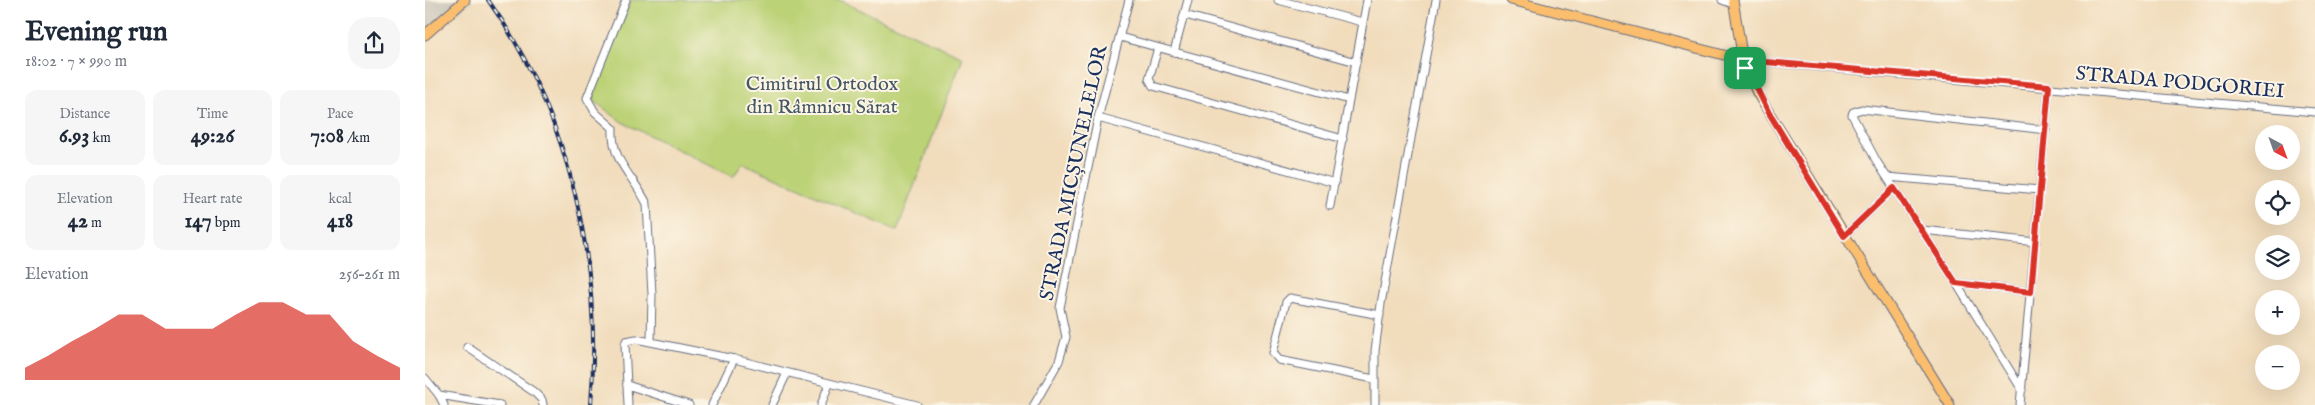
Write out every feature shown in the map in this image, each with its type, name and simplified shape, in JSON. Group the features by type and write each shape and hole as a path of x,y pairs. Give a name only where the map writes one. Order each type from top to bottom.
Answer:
{"main road":[{"path":"425,35 465,0"},
{"path":"1511,0 1743,60"},
{"path":"1733,2 1743,60 1769,113 1950,405"}],"street":[{"path":"626,0 587,98 595,112 613,128 616,156 642,193 648,212 646,221 652,294 651,341"},
{"name":"STRADA MICȘUNELELOR","path":"1034,405 1059,361 1066,337 1059,308 1098,118 1129,0"},
{"path":"1174,52 1188,0"},
{"path":"1278,0 1362,22"},
{"path":"1330,206 1367,0"},
{"path":"1375,405 1374,379 1380,315 1436,0"},
{"path":"1722,0 1733,2"},
{"path":"1185,15 1356,62"},
{"path":"1120,36 1349,100"},
{"path":"1158,48 1149,78 1153,86 1343,139"},
{"name":"STRADA PODGORIEI","path":"1743,60 2049,86 2315,112"},
{"path":"2021,405 2049,86"},
{"path":"2022,390 1956,283 1887,177 1854,120 1853,112 1856,110 2046,130"},
{"path":"1098,118 1335,183"},
{"path":"1887,177 2040,190"},
{"path":"1844,236 1894,188"},
{"path":"1922,230 2036,242"},
{"path":"1956,283 2031,292"},
{"path":"1374,379 1279,360 1273,353 1286,302 1290,298 1380,315"},
{"path":"628,405 625,345 626,341 630,339 651,341 734,359 829,384 883,401 917,405"},
{"path":"467,348 533,392 542,400 543,405"},
{"path":"712,405 734,359"},
{"path":"771,405 787,373"},
{"path":"426,382 439,395 444,405"},
{"path":"821,405 829,384"},
{"path":"627,385 689,405"},
{"path":"439,395 500,405"}],"shaded area":[{"path":"425,0 473,0 425,41"}],"green space":[{"name":"Cimitirul Ortodox din Râmnicu Sărat","path":"631,0 839,0 963,57 897,231 743,163 733,177 622,122 594,101 594,93"}],"railway":[{"path":"488,0 517,45 541,92 560,142 575,193 585,245 591,299 593,352 591,405"}],"route":[{"path":"1743,60 1815,68 2049,86 2031,292 1956,283 1894,188 1844,236 1757,93 1745,68 1743,60"}]}
